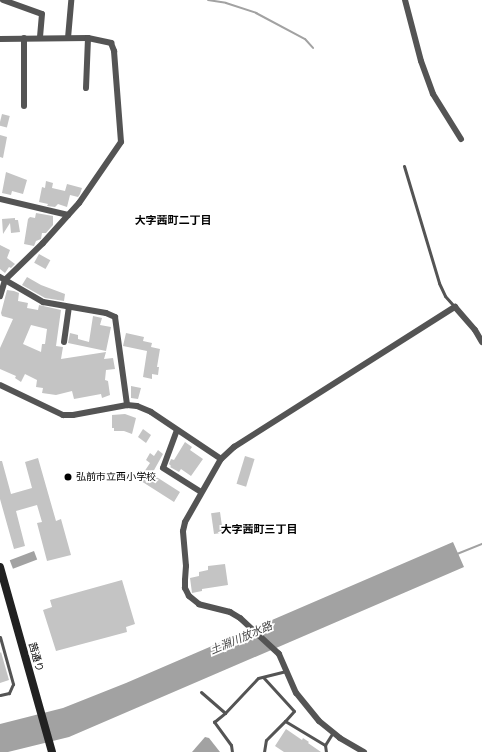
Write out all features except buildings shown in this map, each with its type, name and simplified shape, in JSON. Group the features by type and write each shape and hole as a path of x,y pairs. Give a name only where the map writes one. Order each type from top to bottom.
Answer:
{"street":[{"path":"3,0 42,14 40,38"},
{"path":"68,38 71,0"},
{"path":"405,0 421,61 433,94 461,139"},
{"path":"24,38 24,106"},
{"path":"86,88 88,38"},
{"path":"0,39 88,38 111,43 114,50 121,142 94,183 68,215 43,243 2,278 0,296"},
{"path":"0,199 68,215"},
{"path":"2,278 43,302 106,313 115,317 127,405"},
{"path":"64,342 70,307"},
{"path":"364,752 319,721 296,693 279,654 245,623 230,612 193,601 186,588 186,556 183,531 185,522 221,459 234,448 455,307 470,324 482,342"},
{"path":"0,385 63,415 73,415 127,405 137,406 151,412 221,459"},
{"path":"177,430 162,468 201,492"},
{"name":"茜通り","path":"0,567 2,584 51,750"}],"lane":[{"path":"404,166 438,283 445,296 455,307"},
{"path":"0,637 13,684 9,693 0,695"},
{"path":"232,752 231,746 214,722 225,713 251,684 263,677 287,670"},
{"path":"263,677 294,711 266,740 264,752"},
{"path":"201,692 225,713"},
{"path":"285,721 325,745"},
{"path":"326,752 325,745 333,732"}],"water":[{"path":"453,542 464,567 69,737 8,752 0,752 0,724 63,708 126,683"},
{"path":"34,551 37,559 13,569 10,560"},
{"path":"205,737 209,738 220,752 192,752"}],"waterway":[{"path":"208,0 226,3 256,13 305,39 313,48"},
{"name":"土淵川放水路","path":"457,554 482,544"}],"place":[{"name":"弘前市立西小学校","path":"68,477"}],"district":[{"name":"大字茜町二丁目","path":"173,220"},
{"name":"大字茜町三丁目","path":"259,529"}]}
